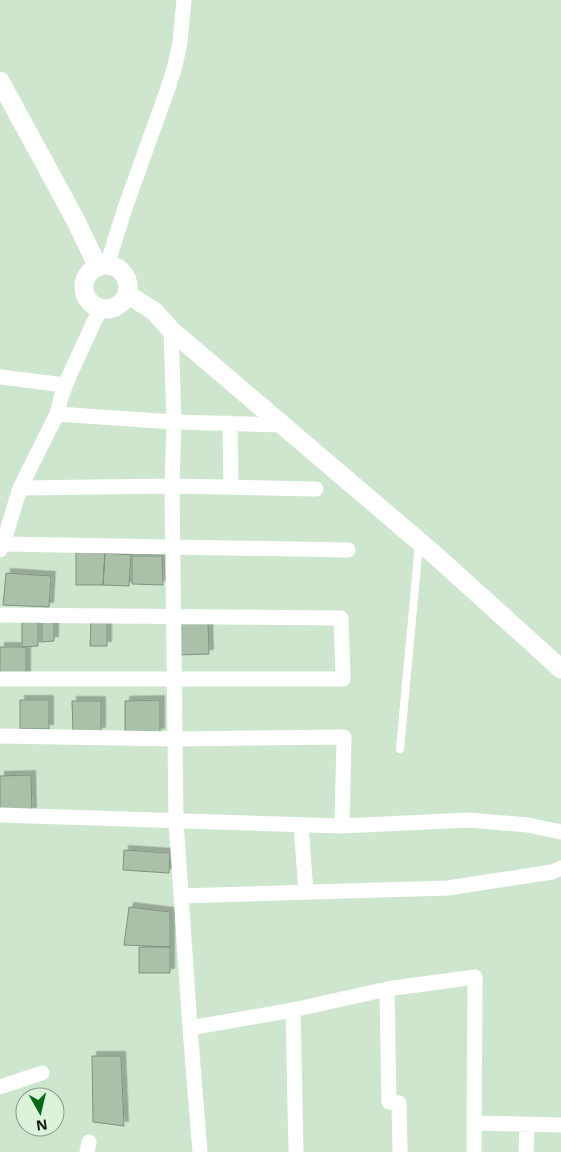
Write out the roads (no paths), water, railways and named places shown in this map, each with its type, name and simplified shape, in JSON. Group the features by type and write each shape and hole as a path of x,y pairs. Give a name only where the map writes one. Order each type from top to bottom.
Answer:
{"street":[{"path":"102,266 125,208 173,73 180,42 184,0"},
{"path":"0,82 102,266"},
{"path":"102,266 117,268 124,275 128,284 124,300 119,305 107,310 93,306 88,301 84,288 87,275 92,270 102,266"},
{"path":"127,294 154,311 171,330 419,542 561,669"},
{"path":"100,309 65,386 58,414 20,488 1,547 348,550"},
{"path":"171,330 174,422 172,486 176,820 200,1152"},
{"path":"0,377 65,386"},
{"path":"58,414 174,422 282,425"},
{"path":"230,423 231,487"},
{"path":"20,488 172,486 316,489"},
{"path":"0,615 341,618 343,679 0,679"},
{"path":"0,736 176,739 344,738 342,826"},
{"path":"0,814 342,826 468,820 528,824 561,832"},
{"path":"301,825 306,892"},
{"path":"181,896 448,888 552,872 561,868"},
{"path":"190,1028 293,1010 387,989 475,977 474,1152"},
{"path":"387,989 389,1102 399,1103 400,1152"},
{"path":"293,1010 296,1152"},
{"path":"0,1086 42,1073"},
{"path":"474,1123 561,1125"},
{"path":"526,1152 527,1124"}],"lane":[{"path":"400,749 419,542"}]}
